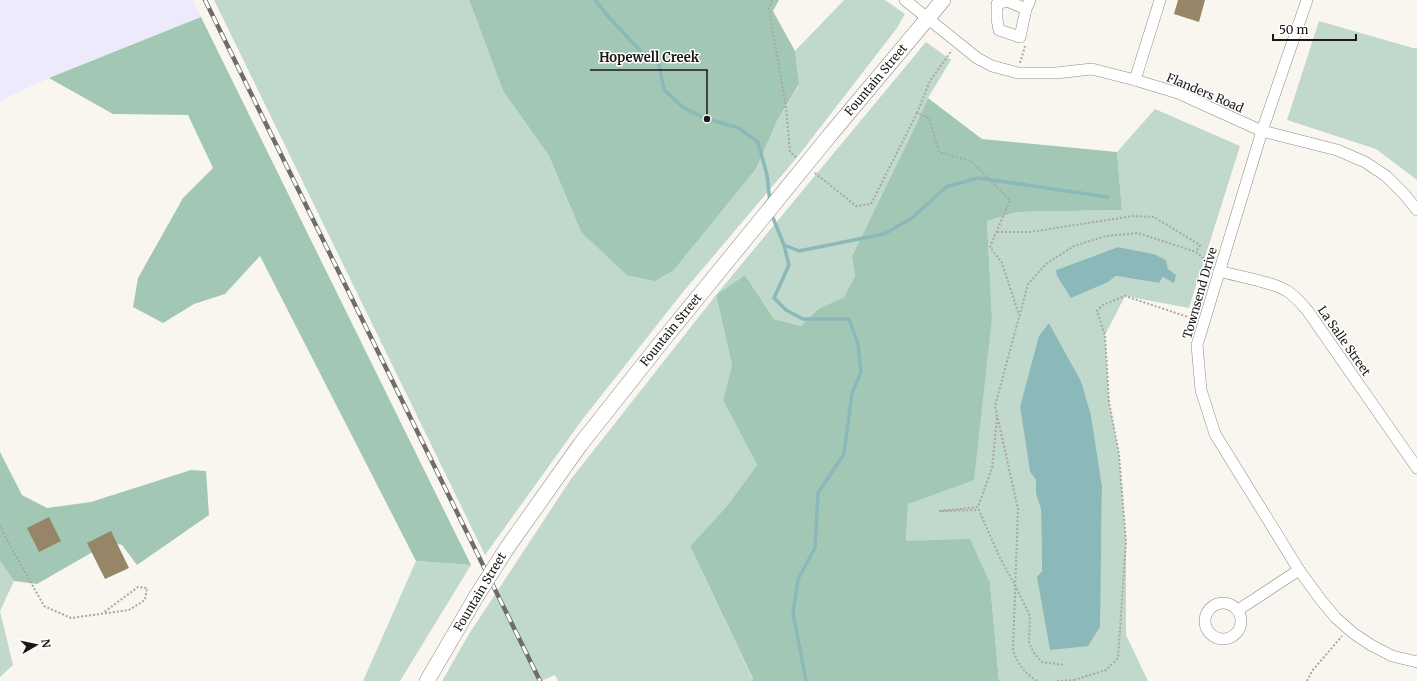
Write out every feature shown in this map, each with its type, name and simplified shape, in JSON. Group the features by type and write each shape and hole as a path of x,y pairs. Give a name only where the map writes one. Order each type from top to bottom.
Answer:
{"main road":[{"name":"Fountain Street","path":"427,681 476,597 507,548 580,445 659,345 830,135 943,0"}],"street":[{"name":"Flanders Road","path":"905,0 977,58 992,66 1018,73 1056,73 1092,70 1135,80 1178,93 1262,131 1336,150 1365,162 1386,176 1405,194 1417,210"},
{"path":"1135,80 1160,0"},
{"name":"Townsend Drive","path":"1307,0 1262,131 1197,345 1201,390 1215,434 1299,570 1336,618 1371,646 1392,656 1417,662"},
{"path":"1007,1 1028,4 1020,36 999,30 997,4 1007,1"},
{"name":"La Salle Street","path":"1219,271 1287,290 1297,298 1307,310 1417,468"},
{"path":"1238,610 1299,570"}],"path":[{"path":"772,0 769,9 786,108 790,152 796,157"},
{"path":"1018,73 1025,44 1020,36"},
{"path":"814,172 856,206 870,204 917,113 930,81 957,42"},
{"path":"917,113 929,118 940,152 971,161 1010,200 990,247 1002,263 1019,316"},
{"path":"997,232 1030,232 1133,216 1154,217 1200,245 1196,252"},
{"path":"1037,681 1027,675 1018,663 1013,650 1018,509 995,406 1028,284 1046,264 1074,246 1106,236 1138,233 1196,252 1219,271"},
{"path":"1057,681 1074,681 1106,670 1118,658 1126,542 1119,454 1109,402 1105,335 1097,311 1103,304 1125,296 1204,322"},
{"path":"997,415 992,468 979,509 1000,558 1030,616 1029,643 1034,654 1042,662 1065,665"},
{"path":"979,509 940,511 979,509"},
{"path":"0,525 44,606 71,618 128,610 145,600 147,588 138,587 103,613"},
{"path":"1307,681 1312,672 1348,629"}],"shaded area":[{"path":"0,0 193,0 201,17 49,78 0,101"}],"green space":[{"path":"214,0 469,0 503,91 549,156 581,232 674,270 756,169 777,121 799,85 795,51 844,0 885,0 905,14 897,28 799,155 683,292 582,420 485,555"},
{"path":"469,0 779,0 773,11 795,51 799,84 777,121 756,169 674,270 655,281 627,275 581,232 549,156 503,91"},
{"path":"201,17 471,565 416,561 260,256 225,294 194,304 163,323 133,307 138,278 183,198 213,168 188,115 113,114 49,78"},
{"path":"1319,21 1417,48 1417,180 1376,149 1287,120"},
{"path":"926,42 951,60 928,98 852,256 855,276 844,297 818,309 801,326 774,319 745,275 716,295"},
{"path":"928,98 982,139 1117,152 1122,210 1017,212 987,221 992,318 974,480 908,504 906,541 970,539 990,583 999,681 751,681 753,679 690,546 726,507 757,465 723,400 732,365 716,295 745,275 774,319 801,326 818,309 844,297 855,276 852,256"},
{"path":"1155,109 1240,146 1189,308 1125,296 1105,335 1109,402 1119,454 1126,542 1126,635 1148,681 999,681 990,583 906,541 908,503 992,318 987,221 1017,212 1122,210 1117,152","holes":["1118,247 1154,254 1165,260 1168,269 1159,283 1116,276 1108,282 1056,270","1049,323 1081,381 1091,415 1102,486 1101,555 1037,577 1042,571 1041,509 1036,494 1036,480 1030,472 1020,407"]},
{"path":"716,295 732,365 723,400 757,465 726,507 690,546 753,680 558,681 555,675 541,681 442,681 469,634 571,479"},
{"path":"0,452 22,495 47,508 91,502 191,470 206,471 209,515 137,565 122,545 110,542 37,584 14,581 0,561"},
{"path":"0,561 14,581 0,611"},
{"path":"416,561 471,565 400,681 363,681"},
{"path":"0,611 13,665 0,677"}],"water":[{"path":"1118,247 1154,254 1166,260 1168,269 1176,275 1174,283 1163,277 1159,283 1116,276 1108,282 1071,298 1057,276 1056,270"},
{"path":"1049,323 1081,381 1091,415 1102,486 1100,627 1088,646 1050,650 1037,577 1042,571 1041,509 1036,494 1036,480 1030,472 1020,407 1039,336"}],"building":[{"path":"1178,0 1205,0 1199,22 1174,14"},
{"path":"49,517 61,541 39,552 27,528"},
{"path":"111,531 129,568 105,579 87,543"}],"waterway":[{"path":"595,0 645,56 659,64 664,90 684,108 707,119 739,128 758,142 767,175 770,203"},
{"path":"784,245 799,251 884,234 912,218 946,187 978,178 1108,197"},
{"path":"771,213 784,245 789,265 774,298 786,310 803,319 849,319 858,344 861,372 852,393 844,454 818,493 815,548 798,579 793,613 806,681"}],"railway":[{"path":"205,0 540,681"}],"place":[{"name":"Hopewell Creek","path":"707,119"}]}
